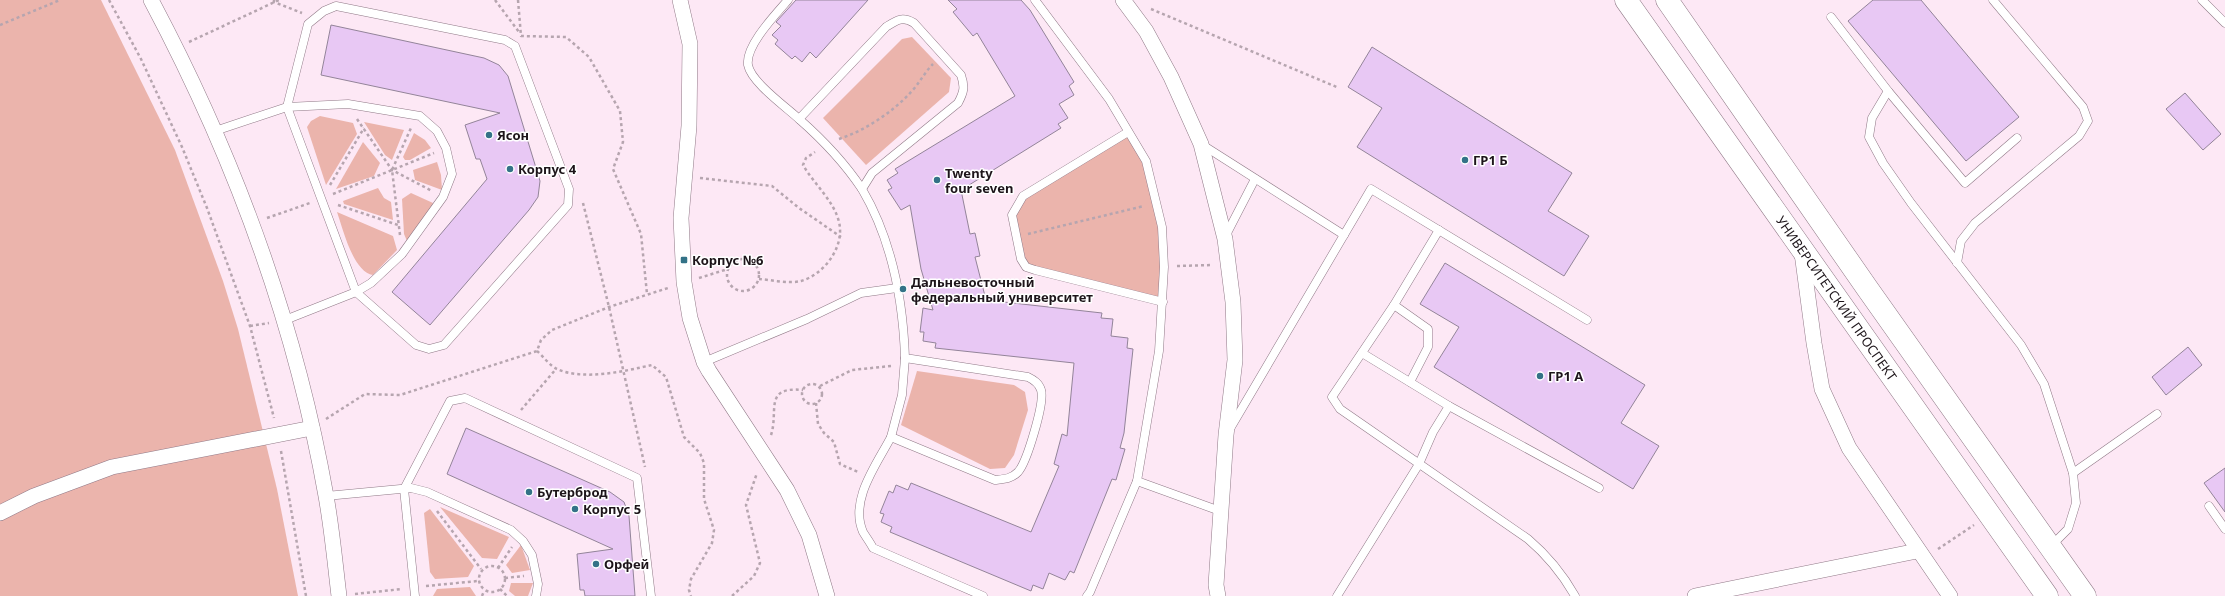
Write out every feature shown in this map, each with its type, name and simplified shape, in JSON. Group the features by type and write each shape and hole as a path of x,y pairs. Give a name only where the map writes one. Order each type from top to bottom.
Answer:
{"main road":[{"name":"УНИВЕРСИТЕТСКИЙ ПРОСПЕКТ","path":"1626,0 2047,596"},
{"path":"1667,0 2085,596"},
{"path":"1801,248 1827,229"}],"street":[{"path":"151,0 176,48 215,132 253,223 285,320 312,428 345,596"},
{"path":"680,0 690,44 689,126 681,218 684,282 690,318 704,362 734,412 787,490 809,535 827,596"},
{"path":"1123,0 1146,31 1171,77 1201,144 1224,239 1233,302 1235,360 1226,435 1220,511 1216,585 1218,596"},
{"path":"1801,248 1822,388 1849,448 1950,596"},
{"path":"0,513 34,496 112,467 278,433 312,428"},
{"path":"1695,596 1921,555"}],"lane":[{"path":"788,0 758,37 751,51 748,65 755,79 827,143 848,167 862,189 877,214 887,244 904,325 902,395 891,437 860,501 860,514 863,531 873,548 983,596"},
{"path":"1035,0 1109,99 1146,162 1162,226 1164,267 1159,351 1137,481 1087,596"},
{"path":"1957,263 1961,242 1975,223 2080,136 2088,121 2084,107 1993,0"},
{"path":"2202,0 2225,23"},
{"path":"336,6 505,40 515,46 569,189 568,205 444,345 429,349 416,345 356,292 287,107 308,24 316,18 324,11 336,6"},
{"path":"1831,17 1888,91 1965,183 2017,138"},
{"path":"799,119 886,27 899,19 907,18 914,23 961,75 965,85 964,93 958,103 872,172 862,189"},
{"path":"1888,91 1872,118 1869,137 1883,163 1911,203 2021,344 2044,384 2073,473 2076,503 2068,529 2050,547"},
{"path":"215,132 287,107 348,104 416,115 437,131 446,148 452,174 443,197 402,254 371,283 356,292 285,320"},
{"path":"1128,132 1023,196 1012,215 1020,259 1026,267 1162,302"},
{"path":"1201,144 1344,235"},
{"path":"1224,239 1255,179"},
{"path":"1226,435 1372,189 1587,320"},
{"path":"1439,230 1394,305 1332,397 1340,409 1528,539 1546,555 1562,573 1575,596"},
{"path":"704,362 807,319 861,293 897,288"},
{"path":"1394,305 1428,329 1428,347 1410,382"},
{"path":"1362,352 1449,406 1599,488"},
{"path":"891,437 995,480 1008,479 1018,472 1025,460 1042,403 1041,390 1037,382 1028,377 904,361"},
{"path":"415,596 404,489 450,401 465,398 637,478 651,596"},
{"path":"1337,596 1419,464 1433,432 1449,406"},
{"path":"2073,473 2156,414"},
{"path":"1137,481 1220,511"},
{"path":"326,496 404,489 427,492 511,530 519,537 532,555 538,584 536,596"},
{"path":"2209,506 2225,529"}],"path":[{"path":"0,25 60,0"},
{"path":"108,0 141,59 182,147 207,208 250,326 278,433 306,596"},
{"path":"176,48 274,1 279,0"},
{"path":"495,0 521,36 524,43"},
{"path":"518,0 521,36"},
{"path":"274,1 316,18"},
{"path":"1150,9 1339,88"},
{"path":"521,36 566,37 590,57 620,111 623,142 613,169 641,234 648,294"},
{"path":"759,279 801,281 817,273 832,257 841,237 839,222 831,205 803,166 806,158 827,143 858,133 884,116 912,91 934,62 944,57"},
{"path":"348,104 392,170 402,254"},
{"path":"392,170 416,115"},
{"path":"321,199 364,128"},
{"path":"253,223 321,199 446,148"},
{"path":"392,170 443,197"},
{"path":"684,177 772,186 799,208 841,237"},
{"path":"321,199 398,225"},
{"path":"582,201 609,307 646,472"},
{"path":"1017,237 1156,203"},
{"path":"312,428 365,394 400,395 536,351 541,340 552,330 609,307 728,269 735,261 740,259 751,261 758,268 759,279 757,284 749,290 738,290 734,288 728,279 728,269"},
{"path":"1164,267 1227,264"},
{"path":"536,351 556,369 582,375 623,371 652,365 666,377 684,437 700,453 704,463 704,499 714,530 712,543 691,579 689,590 691,596"},
{"path":"732,596 754,576 760,563 746,505 773,429 773,404 777,395 787,388 802,390 810,384 820,386 852,370 904,361"},
{"path":"512,420 556,369"},
{"path":"820,386 822,396 816,403 818,424 824,433 834,442 840,464 870,478"},
{"path":"802,390 802,397 806,402 816,403"},
{"path":"435,509 481,569"},
{"path":"1921,555 1977,522"},
{"path":"498,568 519,537"},
{"path":"481,569 493,565 504,571 505,584 496,592 484,591"},
{"path":"481,569 478,581 484,591"},
{"path":"504,578 537,575"},
{"path":"427,578 429,591"},
{"path":"345,596 414,587 478,581"},
{"path":"500,589 507,596"},
{"path":"482,596 484,591"}],"shaded area":[{"path":"0,0 101,0 175,150 223,281 238,329 277,489 298,596 0,596"},
{"path":"912,37 951,78 949,92 866,165 823,118 902,39"},
{"path":"320,116 353,123 357,134 326,185 307,127 311,121"},
{"path":"364,122 404,130 392,160 385,155"},
{"path":"1128,132 1146,161 1162,226 1163,302 1026,267 1012,215 1023,196"},
{"path":"414,133 425,140 431,148 410,160 405,160 403,157"},
{"path":"363,142 380,163 374,176 336,189"},
{"path":"437,162 441,175 442,190 415,180 413,170"},
{"path":"378,188 384,198 391,202 393,220 344,204 343,201"},
{"path":"411,193 433,203 432,208 407,241 404,234 402,199"},
{"path":"337,212 393,236 397,250 373,275 366,272 354,258"},
{"path":"917,371 1014,385 1025,392 1028,410 1014,455 1005,468 990,469 901,425"},
{"path":"440,507 509,537 497,559 482,558"},
{"path":"430,509 474,566 468,577 435,579 430,572 424,513"},
{"path":"521,545 530,570 512,573 506,565"},
{"path":"511,583 533,583 528,596 515,596 509,591"},
{"path":"470,587 476,596 433,596 437,589"}],"building":[{"path":"796,0 868,0 816,58 810,52 802,62 795,56 792,59 775,44 778,40 772,35 781,26 776,22"},
{"path":"948,0 1021,0 1030,10 1074,82 1069,86 1074,95 1059,104 1068,118 1058,124 1061,128 961,190 970,234 975,233 980,256 975,257 986,300 1102,313 1101,318 1113,319 1111,336 1128,338 1127,348 1133,349 1124,433 1120,448 1125,449 1116,480 1112,479 1074,573 1070,571 1065,580 1049,573 1043,589 1033,585 1031,591 890,532 892,527 881,522 884,514 880,513 889,491 893,493 896,485 908,490 911,483 1031,532 1059,466 1054,464 1062,434 1067,436 1074,363 935,348 936,343 923,341 924,332 920,332 923,308 933,310 921,269 910,205 901,210 888,190 892,188 887,180 898,173 895,169 1015,96 977,33 973,36 953,12 957,9"},
{"path":"1873,0 1921,0 2019,117 1966,161 1848,21"},
{"name":"Корпус 4","path":"331,25 484,58 499,65 508,76 540,181 538,197 529,210 430,325 392,292 487,179 480,159 476,159 465,125 500,113 321,75"},
{"name":"ГР1 Б","path":"1372,47 1572,173 1548,211 1589,236 1564,276 1357,147 1382,108 1348,87"},
{"path":"2185,93 2221,134 2203,150 2166,109"},
{"name":"ГР1 А","path":"1445,263 1645,385 1621,423 1659,446 1633,489 1434,367 1459,327 1420,304"},
{"path":"2188,347 2202,365 2166,395 2152,377"},
{"name":"Корпус 5","path":"466,428 610,492 624,502 629,516 635,596 585,596 584,590 580,590 577,554 613,549 447,474"},
{"path":"2225,468 2225,512 2204,483"}],"place":[{"name":"Ясон","path":"489,135"},
{"name":"ГР1 Б","path":"1465,160"},
{"name":"Корпус 4","path":"510,169"},
{"name":"Twenty four seven","path":"937,180"},
{"name":"Корпус №6","path":"684,260"},
{"name":"Дальневосточный федеральный университет","path":"903,289"},
{"name":"ГР1 А","path":"1540,376"},
{"name":"Бутерброд","path":"529,492"},
{"name":"Корпус 5","path":"575,509"},
{"name":"Орфей","path":"596,564"}]}
